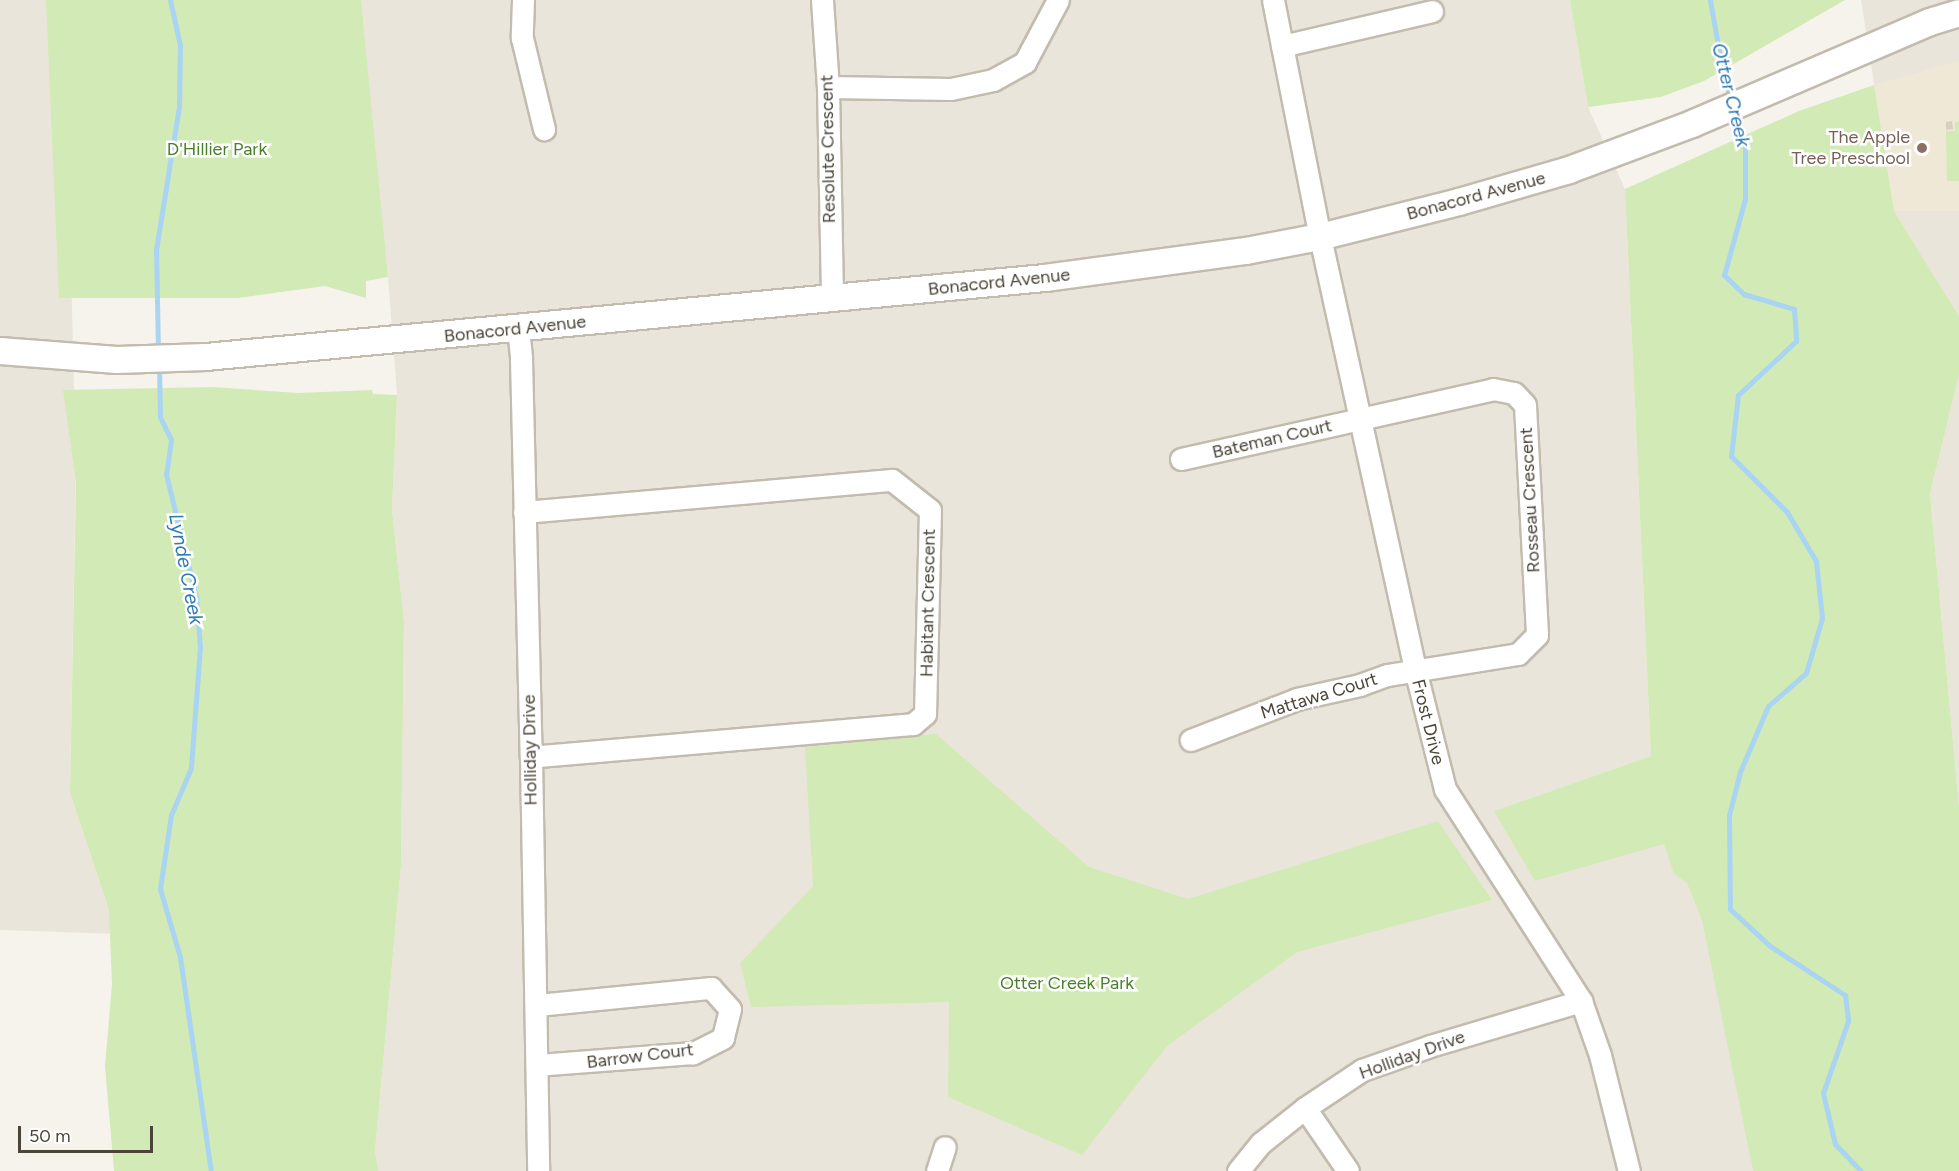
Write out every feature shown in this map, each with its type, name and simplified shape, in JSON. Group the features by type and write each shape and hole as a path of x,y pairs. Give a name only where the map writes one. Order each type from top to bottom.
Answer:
{"street":[{"path":"523,0 522,38 544,129"},
{"name":"Resolute Crescent","path":"822,0 828,87 832,298"},
{"path":"828,87 951,89 993,80 1025,62 1058,0"},
{"path":"1273,0 1320,237"},
{"path":"1282,46 1432,11"},
{"name":"Bonacord Avenue","path":"0,351 117,360 206,357 1045,278 1246,251 1320,237 1459,202 1569,170 1692,124 1929,22 1959,13"},
{"name":"Frost Drive","path":"1320,237 1362,418 1415,669 1445,789 1581,1001 1600,1055 1629,1171"},
{"name":"Holliday Drive","path":"518,328 521,359 537,1005 538,1171"},
{"name":"Rosseau Crescent","path":"1362,418 1493,389 1514,393 1525,405 1537,635 1518,654 1415,669"},
{"name":"Bateman Court","path":"1181,459 1362,418"},
{"name":"Habitant Crescent","path":"524,512 892,480 930,510 925,714 913,724 531,757"},
{"name":"Mattawa Court","path":"1191,740 1297,699 1415,669"},
{"name":"Barrow Court","path":"537,1005 711,988 730,1009 723,1038 693,1053 538,1065"},
{"name":"Holliday Drive","path":"1238,1171 1261,1143 1305,1108 1362,1070 1430,1046 1581,1001"},
{"path":"1305,1108 1348,1171"},
{"path":"938,1171 945,1147"}],"shaded area":[{"path":"0,0 64,0 76,463 70,793 117,934 0,930"},
{"path":"358,0 1570,0 1588,107 1625,189 1651,756 1494,811 1687,837 1753,1171 377,1171 375,1151 401,866 404,622 392,510 397,395 388,277"},
{"path":"1861,0 1959,0 1959,316 1894,211"},
{"name":"The Apple Tree Preschool","path":"1959,61 1959,211 1894,211 1874,85"},
{"path":"1959,375 1959,807 1930,494"}],"green space":[{"name":"D'Hillier Park","path":"46,0 361,0 388,277 366,281 366,298 325,286 238,298 59,298"},
{"path":"1570,0 1845,0 1704,81 1661,97 1588,107"},
{"path":"1874,85 1894,211 1959,316 1959,375 1930,494 1959,807 1959,1171 1753,1171 1702,920 1687,883 1674,874 1664,844 1535,881 1494,811 1651,756 1625,189 1799,111"},
{"path":"1955,122 1959,122 1959,181 1947,181 1946,131 1955,131"},
{"path":"212,387 298,393 372,390 373,394 397,395 392,510 404,622 401,866 375,1151 378,1171 114,1171 105,1066 112,984 109,910 70,793 76,482 63,390"},
{"name":"Otter Creek Park","path":"936,734 1089,867 1188,899 1438,821 1492,900 1297,952 1167,1046 1082,1155 948,1097 949,1002 751,1007 740,963 813,886 805,747"}],"building":[{"path":"1952,121 1953,129 1946,130 1946,122"}],"waterway":[{"name":"Lynde Creek","path":"158,352 156,250 179,107 180,45 170,0"},
{"name":"Otter Creek","path":"1710,0 1723,74 1731,100"},
{"name":"Otter Creek","path":"1735,112 1745,147 1745,199 1724,275 1744,294 1794,309 1796,341 1738,395 1731,456 1787,512 1816,561 1822,618 1806,673 1768,706 1740,772 1729,815 1730,909 1770,946 1845,995 1848,1021 1823,1093 1835,1144 1861,1171"},
{"name":"Lynde Creek","path":"159,364 160,417 171,440 166,474 196,597 200,647 191,768 171,815 160,889 180,957 211,1171"}],"place":[{"name":"The Apple Tree Preschool","path":"1922,148"}]}
